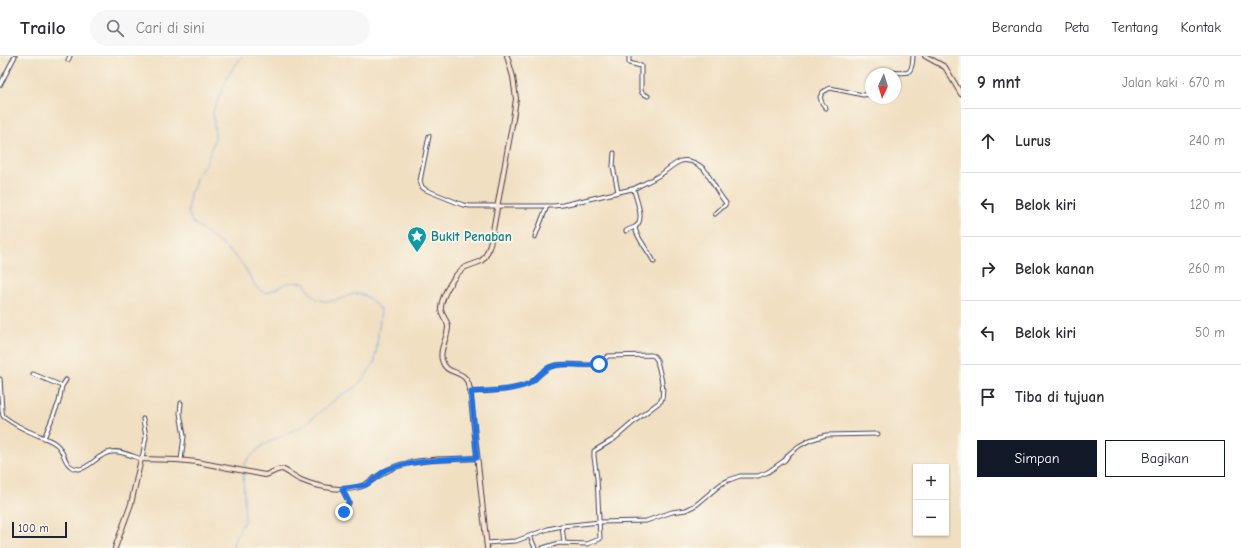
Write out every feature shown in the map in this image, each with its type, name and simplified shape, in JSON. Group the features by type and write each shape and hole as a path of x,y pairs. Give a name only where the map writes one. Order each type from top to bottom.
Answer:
{"street":[{"path":"0,85 15,56"},
{"path":"68,60 70,56"},
{"path":"487,548 471,392 466,378 462,374 446,368 442,362 442,349 448,327 442,315 441,308 442,302 456,276 463,268 481,260 484,257 492,236 516,99 513,77 507,56"},
{"path":"629,56 629,63 642,66 641,90 648,96"},
{"path":"901,73 908,73 912,68 913,56"},
{"path":"925,56 945,67 961,94"},
{"path":"826,108 820,97 823,92 830,88 865,95"},
{"path":"429,136 420,181 422,187 463,205 563,205 633,189 681,162 692,162 703,168 713,182 718,194 726,203 715,214"},
{"path":"614,153 613,166 618,192"},
{"path":"626,230 635,227 640,219 640,213 633,189"},
{"path":"535,237 547,206"},
{"path":"635,227 637,235 654,262"},
{"path":"471,392 490,391 521,386 537,378 544,370 552,366 596,365 608,356 612,355 654,356 657,360 663,397 661,401 614,439 594,451 598,478 600,539 584,545 564,544 542,548"},
{"path":"33,374 62,386"},
{"path":"0,379 3,416 58,446 67,464 78,469 85,467 102,455 112,452 142,459 181,460 245,470 264,475 282,469 307,482 332,489 342,489 366,485 386,470 401,465 425,461 477,458"},
{"path":"44,438 59,402 62,386 66,380"},
{"path":"181,403 180,413 184,436 181,460"},
{"path":"115,548 130,508 142,459 146,437 142,419"},
{"path":"486,543 516,541 562,526 600,522 646,521 672,512 691,508 708,496 721,484 740,476 761,475 772,470 799,446 810,440 826,435 878,434"},
{"path":"342,489 349,502 344,510 345,514"},
{"path":"562,526 564,544"},
{"path":"530,536 535,548"}],"waterway":[{"path":"242,56 229,74 213,112 215,138 207,162 196,177 194,187 190,193 188,212 193,223 232,253 243,265 256,287 265,293 286,283 304,282 311,294 320,300 330,301 344,298 353,294 360,294 370,299 381,310 375,361 367,374 356,387 338,397 304,425 263,445 247,460 243,468"},
{"path":"232,548 235,538 245,520 243,472"}],"place":[{"name":"Bukit Penaban","path":"417,253"}],"route":[{"path":"344,512 344,509 349,502 342,489 366,485 374,478 392,467 412,462 477,458 471,392 490,391 521,386 537,378 540,373 552,366 592,366 599,364"}]}
